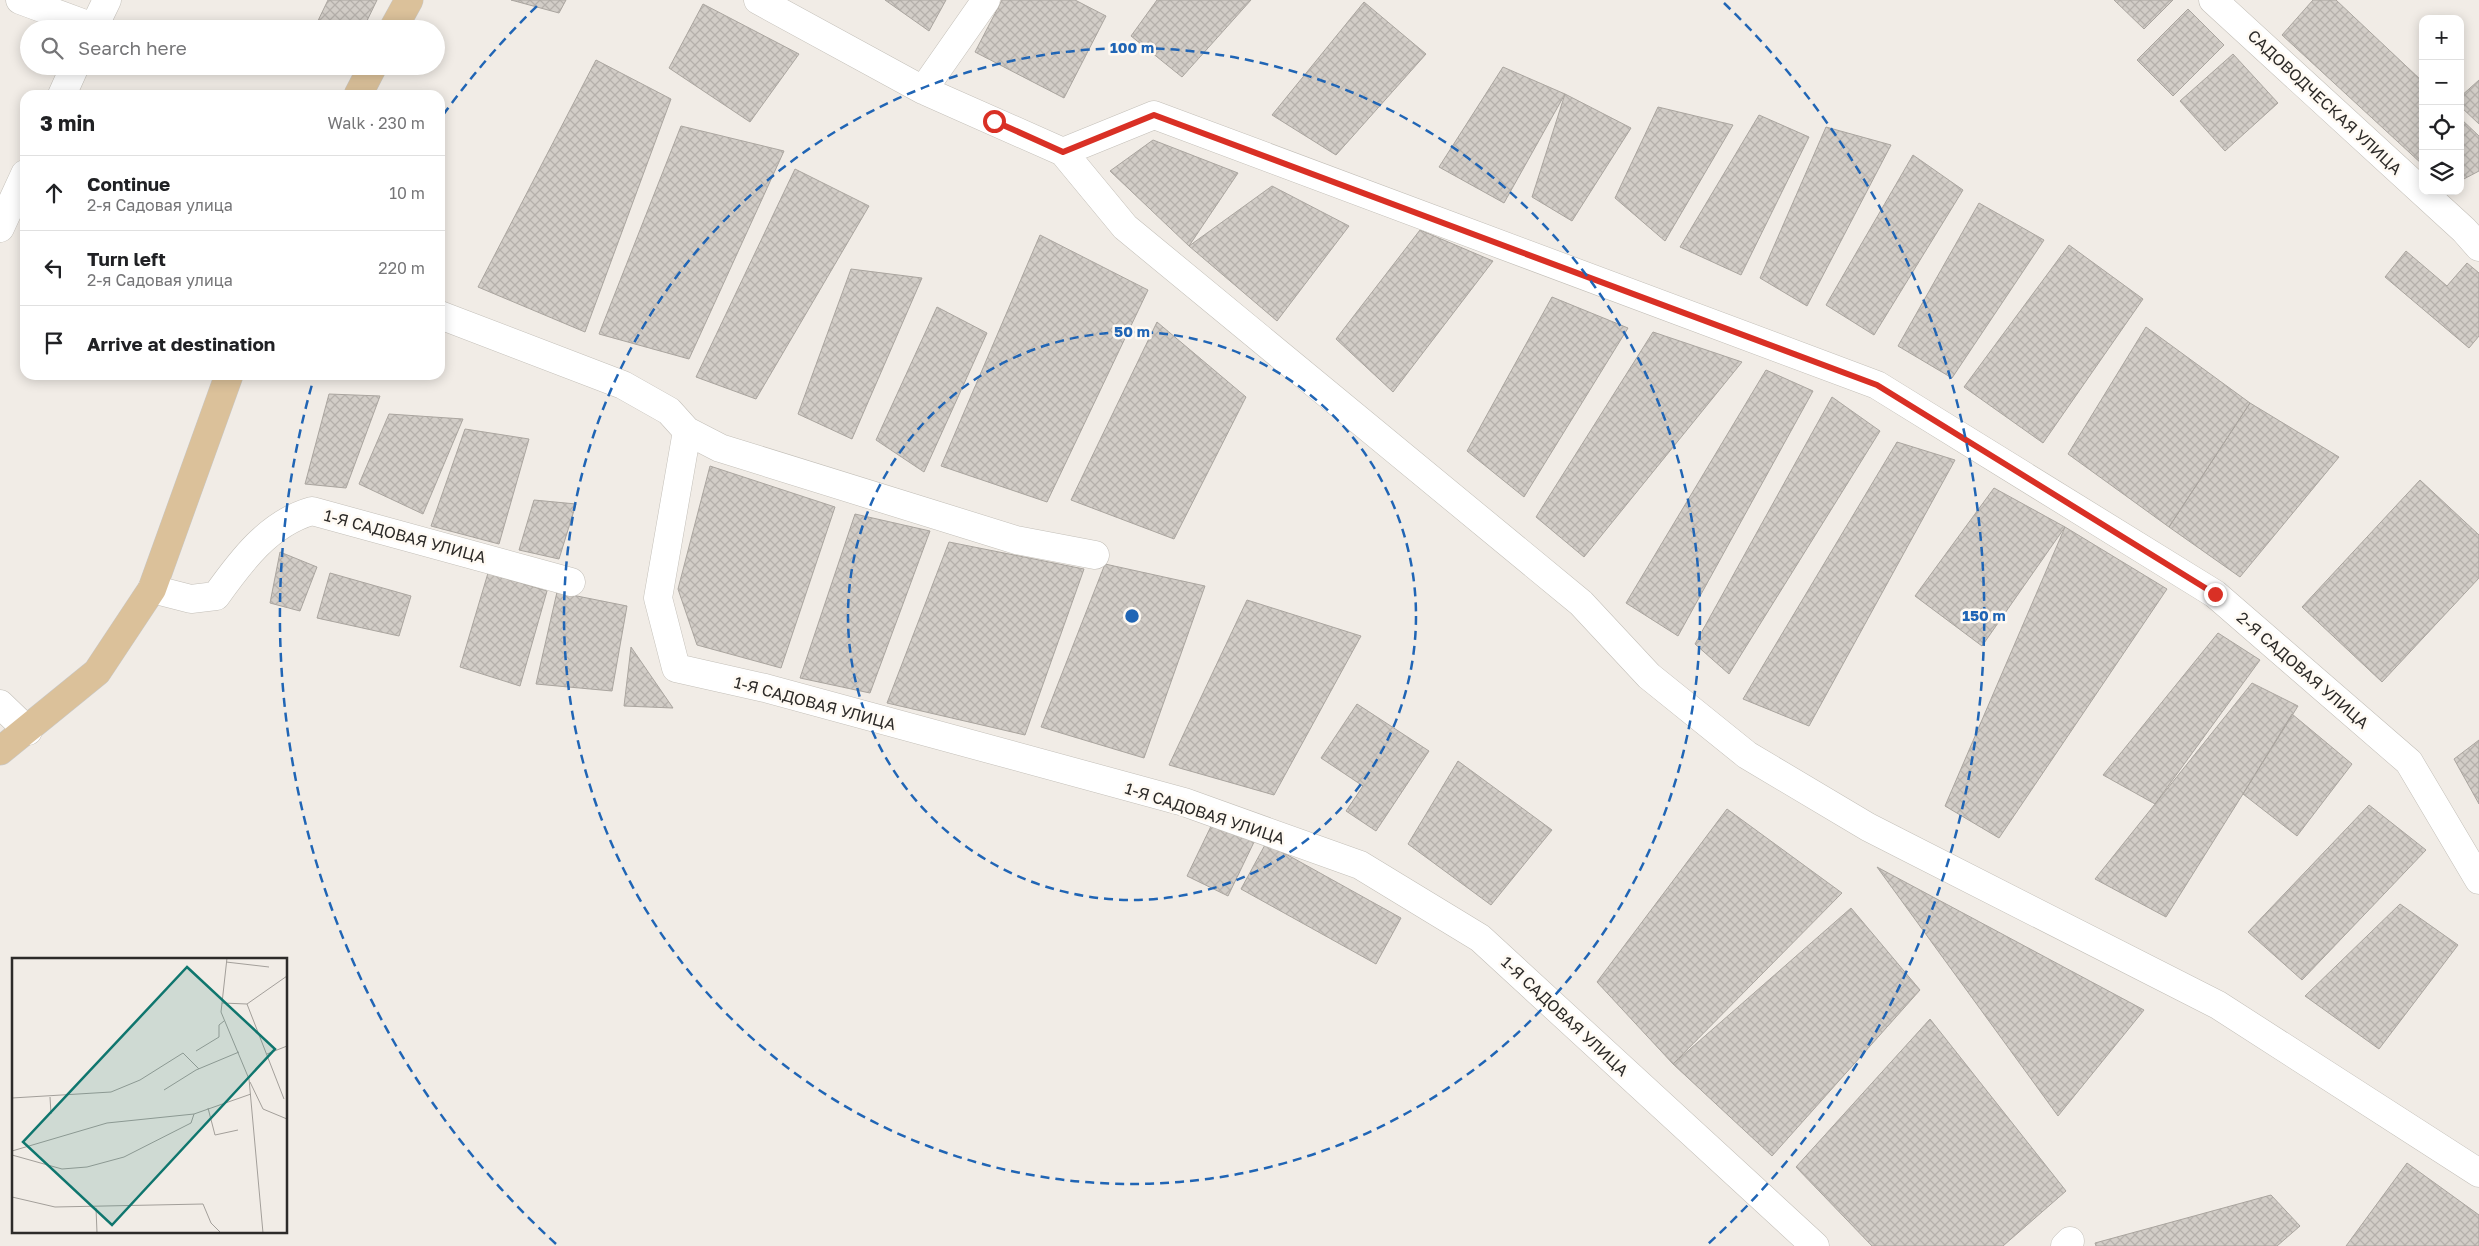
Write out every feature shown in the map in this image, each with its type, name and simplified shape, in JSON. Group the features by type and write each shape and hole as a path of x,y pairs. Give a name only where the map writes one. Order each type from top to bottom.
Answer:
{"main road":[{"path":"398,20 409,0"},
{"path":"361,90 368,75"},
{"path":"0,751 28,731 97,672 152,589 227,380"}],"street":[{"path":"20,0 72,20"},
{"path":"97,20 107,0"},
{"path":"758,0 923,90 1063,152 1125,227 1581,603 1650,676 1747,755 1868,827 2218,1005 2479,1173"},
{"path":"923,90 986,0"},
{"name":"САДОВОДЧЕСКАЯ УЛИЦА","path":"2213,0 2474,231"},
{"path":"64,90 71,75"},
{"name":"2-Я САДОВАЯ УЛИЦА","path":"1063,152 1154,115 1877,385 2215,594 2409,762 2479,880"},
{"path":"0,228 20,185"},
{"path":"445,317 623,385 668,411 687,432 720,448 1016,540 1095,555"},
{"name":"1-Я САДОВАЯ УЛИЦА","path":"687,432 658,598 676,668 765,688 1184,802 1360,866 1480,938 1815,1246"},
{"name":"1-Я САДОВАЯ УЛИЦА","path":"152,589 191,599 216,596 246,555 295,516 312,511 571,582"},
{"path":"0,704 28,731"}],"building":[{"path":"328,0 377,0 367,20 318,20"},
{"path":"511,0 566,0 559,13"},
{"path":"885,0 946,0 929,31"},
{"path":"1002,0 1075,0 1106,16 1064,98 975,52"},
{"path":"1157,0 1251,0 1182,77 1131,36"},
{"path":"2114,0 2173,0 2144,29"},
{"path":"2313,0 2336,0 2419,78 2419,161 2282,35"},
{"path":"1364,2 1426,54 1336,155 1272,115"},
{"path":"703,4 799,54 750,122 669,68"},
{"path":"2188,9 2224,45 2173,96 2137,60"},
{"path":"2233,54 2278,103 2225,151 2180,101"},
{"path":"596,60 671,99 585,332 478,287"},
{"path":"1503,67 1565,94 1504,203 1439,167"},
{"path":"2479,80 2479,124 2464,110 2464,93"},
{"path":"1565,94 1631,128 1572,221 1532,197"},
{"path":"1658,107 1733,125 1665,241 1615,198"},
{"path":"1759,115 1809,137 1741,275 1680,247"},
{"path":"2464,122 2479,136 2479,171 2464,179"},
{"path":"681,126 784,151 689,359 599,334"},
{"path":"1826,127 1891,145 1807,306 1760,278"},
{"path":"1153,140 1238,173 1189,246 1110,171"},
{"path":"1913,155 1963,190 1874,335 1826,305"},
{"path":"795,169 869,206 756,399 696,377"},
{"path":"1272,186 1349,226 1277,321 1189,246"},
{"path":"1979,203 2044,240 1952,378 1898,346"},
{"path":"1420,230 1493,261 1393,392 1336,339"},
{"path":"1040,235 1148,290 1047,502 941,466"},
{"path":"2069,245 2143,299 2043,443 1964,387"},
{"path":"2406,251 2447,286 2467,263 2479,273 2479,336 2469,348 2385,277"},
{"path":"851,269 922,278 852,439 798,414"},
{"path":"1552,297 1628,328 1524,497 1467,451"},
{"path":"937,307 987,333 924,472 876,440"},
{"path":"1157,322 1246,397 1174,539 1071,500"},
{"path":"2146,327 2250,403 2169,527 2068,454"},
{"path":"1653,332 1742,362 1584,557 1536,517"},
{"path":"1766,370 1813,391 1678,636 1626,603"},
{"path":"329,394 380,396 346,488 305,484"},
{"path":"1832,397 1880,431 1729,674 1695,644"},
{"path":"2250,403 2339,457 2240,577 2169,527"},
{"path":"389,414 463,419 423,514 359,484"},
{"path":"465,429 529,439 499,544 431,526"},
{"path":"1897,442 1955,460 1809,726 1743,699"},
{"path":"710,466 835,507 781,668 697,645 678,589"},
{"path":"2420,480 2479,535 2479,578 2382,682 2302,607"},
{"path":"1994,488 2065,527 1982,646 1915,596"},
{"path":"534,500 576,504 559,559 519,550"},
{"path":"855,514 930,531 870,693 800,678"},
{"path":"2065,527 2167,589 1999,838 1945,806"},
{"path":"949,542 1084,569 1025,735 887,703"},
{"path":"280,552 317,567 300,611 270,603"},
{"path":"1105,564 1205,586 1144,758 1041,727"},
{"path":"330,573 411,596 399,636 317,618"},
{"path":"488,573 547,591 520,686 460,667"},
{"path":"557,592 627,606 612,691 536,684"},
{"path":"1247,600 1361,636 1274,795 1169,765"},
{"path":"2218,633 2260,660 2155,804 2103,775"},
{"path":"631,647 673,708 624,706"},
{"path":"2252,683 2298,706 2166,917 2095,879"},
{"path":"1357,704 1429,751 1376,831 1346,811 1363,786 1321,758"},
{"path":"2292,714 2352,764 2297,836 2243,794"},
{"path":"2479,740 2479,804 2454,759"},
{"path":"1458,761 1552,830 1491,905 1408,844"},
{"path":"2369,805 2426,850 2302,980 2248,932"},
{"path":"1727,809 1842,893 1673,1064 1597,982"},
{"path":"1214,820 1255,840 1228,896 1187,876"},
{"path":"1266,843 1401,918 1376,964 1241,889"},
{"path":"1877,867 2144,1010 2058,1116"},
{"path":"2400,904 2458,945 2379,1049 2305,996"},
{"path":"1851,908 1920,990 1772,1156 1673,1064"},
{"path":"1930,1019 2066,1191 2003,1246 1872,1246 1796,1167"},
{"path":"2407,1163 2479,1215 2479,1246 2346,1246"},
{"path":"2271,1195 2300,1226 2277,1246 2096,1246 2095,1243"}],"route":[{"path":"994,121 1063,152 1154,115 1877,385 2215,594"}]}
